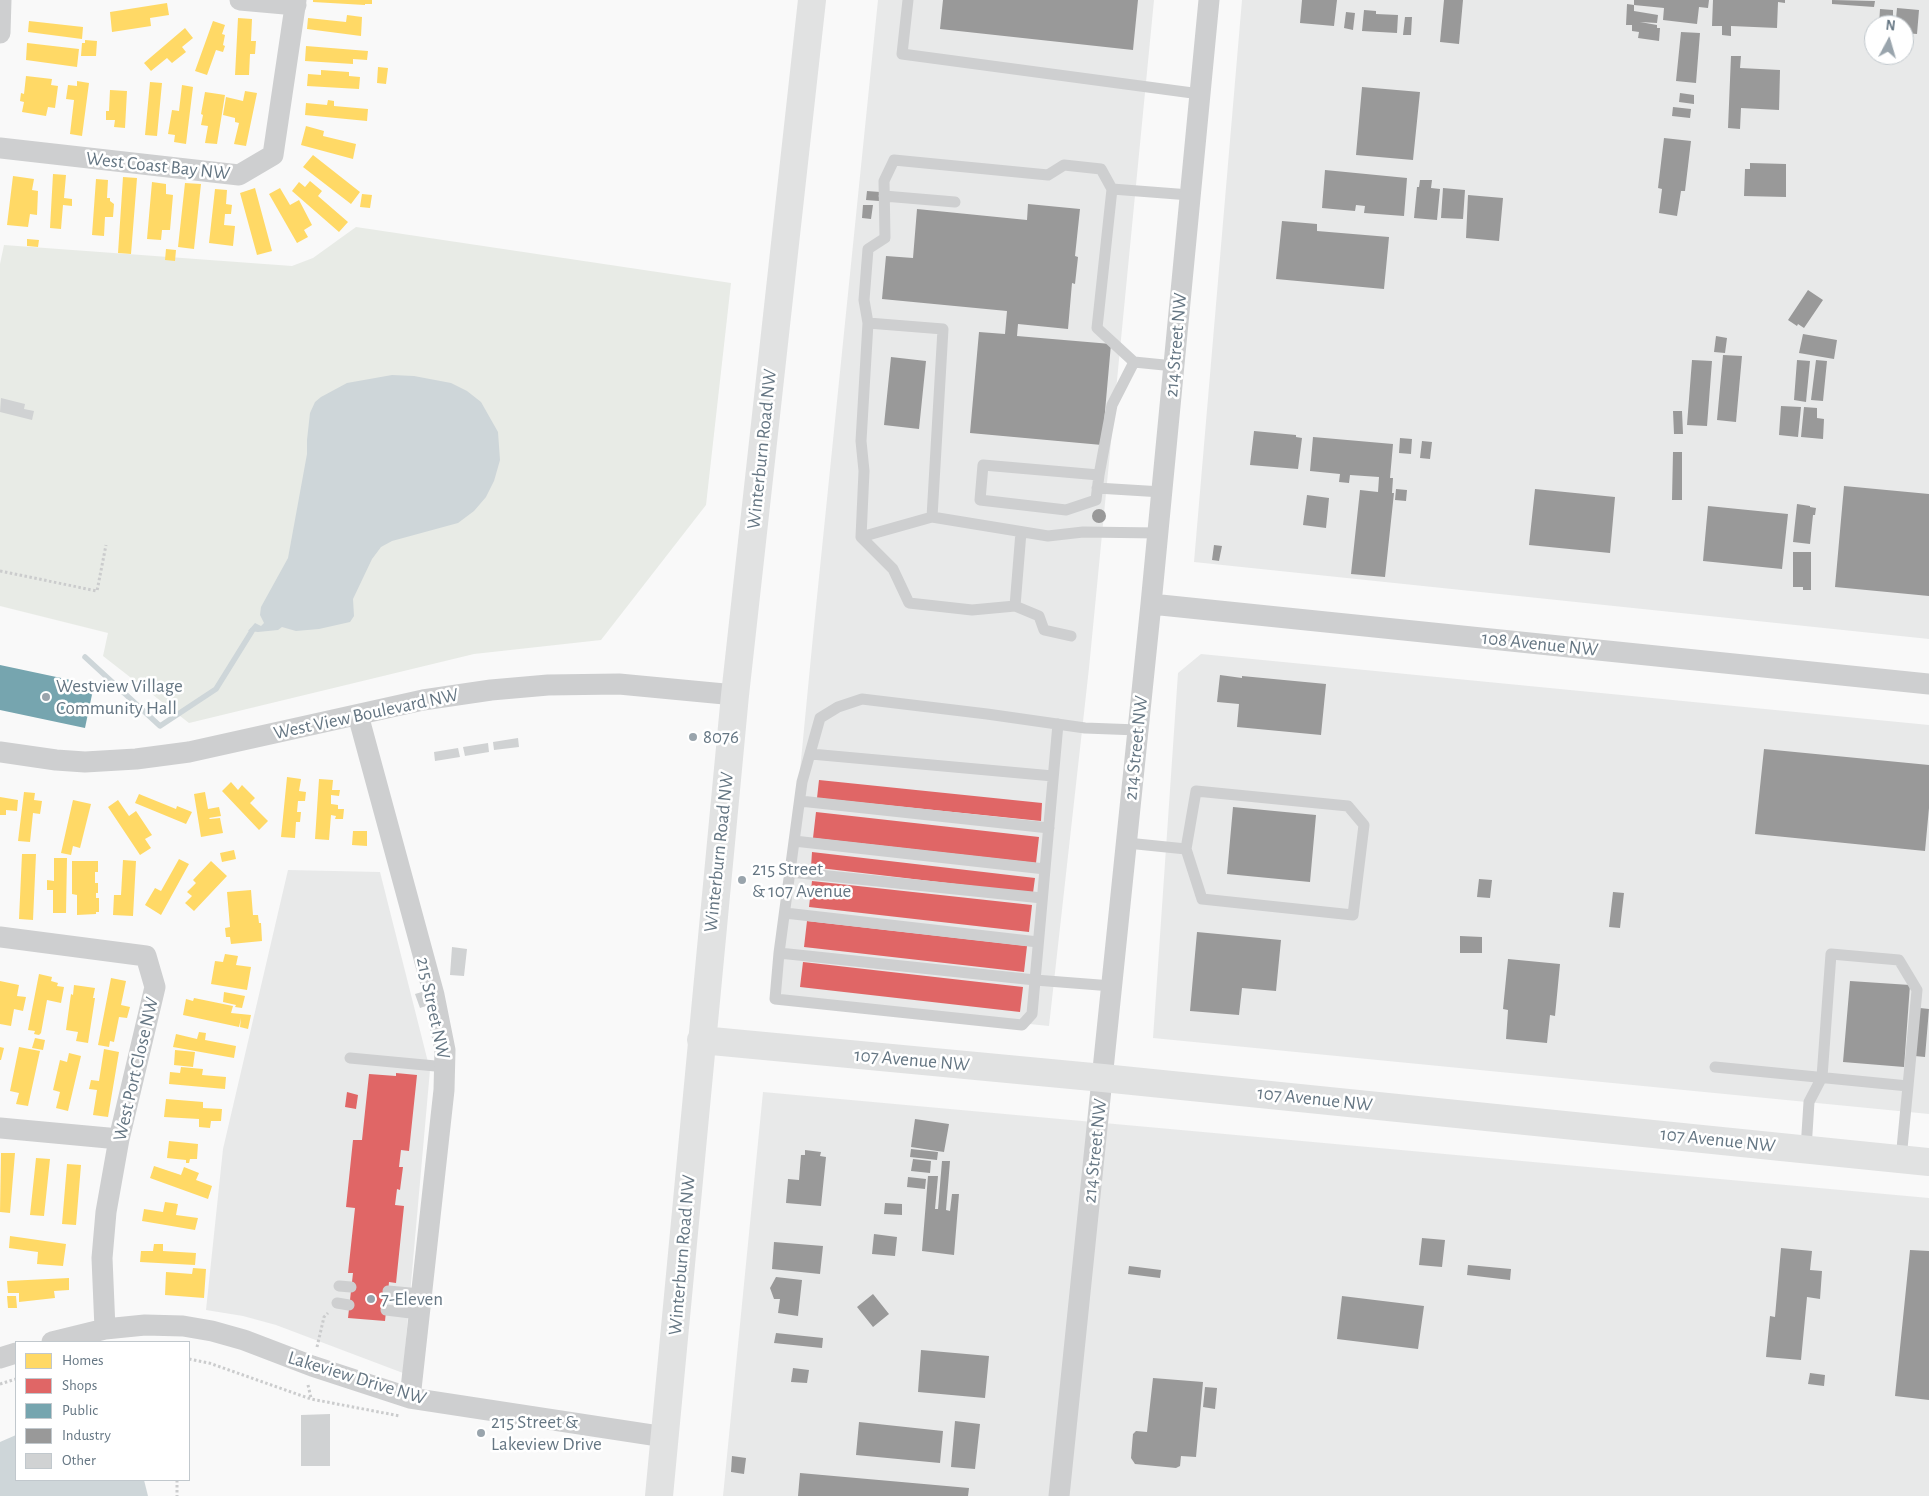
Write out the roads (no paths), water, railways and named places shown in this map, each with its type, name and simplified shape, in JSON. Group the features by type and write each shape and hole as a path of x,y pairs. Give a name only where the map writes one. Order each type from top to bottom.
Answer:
{"main road":[{"name":"Winterburn Road NW","path":"659,1496 735,695 812,0"},
{"name":"107 Avenue NW","path":"701,1040 1103,1078 1929,1162"}],"street":[{"path":"0,33 1,0"},
{"path":"240,0 296,2"},
{"name":"214 Street NW","path":"1059,1496 1151,604 1209,0"},
{"name":"West Coast Bay NW","path":"0,148 239,175 273,156 296,2"},
{"name":"108 Avenue NW","path":"1151,604 1929,684"},
{"name":"West View Boulevard NW","path":"0,752 85,762 136,759 189,752 358,714 462,694 548,685 619,684 735,695"},
{"name":"215 Street NW","path":"358,714 434,995 442,1030 446,1067 410,1398"},
{"name":"West Port Close NW","path":"0,937 146,956 155,987 119,1139 106,1212 102,1258 106,1330"},
{"path":"0,1128 119,1139"},
{"name":"Lakeview Drive NW","path":"56,1341 106,1330 145,1325 183,1326 212,1331 244,1340 312,1366 410,1398 665,1437"},
{"path":"0,1358 15,1353"}],"lane":[{"path":"908,0 902,54 1200,94"},
{"path":"1070,636 1044,630 1040,616 1014,606 972,610 909,603 893,569 861,537 864,471 862,441 868,323 864,300 868,249 885,238 884,180 894,160 1048,175 1064,165 1101,169 1112,189 1097,328 1134,362 1174,366"},
{"path":"1112,189 1190,196"},
{"path":"884,196 955,202"},
{"path":"868,323 943,329 932,517"},
{"path":"1099,475 983,465 980,500 1066,510 1096,500 1112,405 1134,362"},
{"path":"1097,488 1162,492"},
{"path":"861,537 932,517 1048,536 1083,532 1158,533"},
{"path":"1014,606 1021,532"},
{"path":"1058,724 1032,1014 1022,1025 775,999 779,953 802,782 820,718 838,707 862,699 987,714 1058,724 1085,728 1138,730"},
{"path":"810,754 1053,776"},
{"path":"1196,791 1348,806 1364,825 1353,915 1202,899 1186,848 1196,791"},
{"path":"800,801 1048,828"},
{"path":"794,841 1045,869"},
{"path":"1127,843 1186,848"},
{"path":"790,872 1042,898"},
{"path":"785,913 1038,942"},
{"path":"779,953 1035,980 1112,986"},
{"path":"1806,1149 1809,1102 1822,1077 1831,954 1899,960 1917,990 1902,1159"},
{"path":"350,1058 446,1067"},
{"path":"1715,1067 1908,1086"},
{"path":"339,1286 351,1287"},
{"path":"388,1291 420,1304"},
{"path":"337,1303 349,1305"},
{"path":"386,1310 420,1304"}],"waterway":[{"path":"85,657 160,726 216,689 252,631"}],"place":[{"name":"Westview Village Community Hall","path":"46,697"},
{"name":"8076","path":"693,737"},
{"name":"215 Street & 107 Avenue","path":"742,880"},
{"name":"7-Eleven","path":"371,1299"},
{"name":"215 Street & Lakeview Drive","path":"481,1433"}]}
